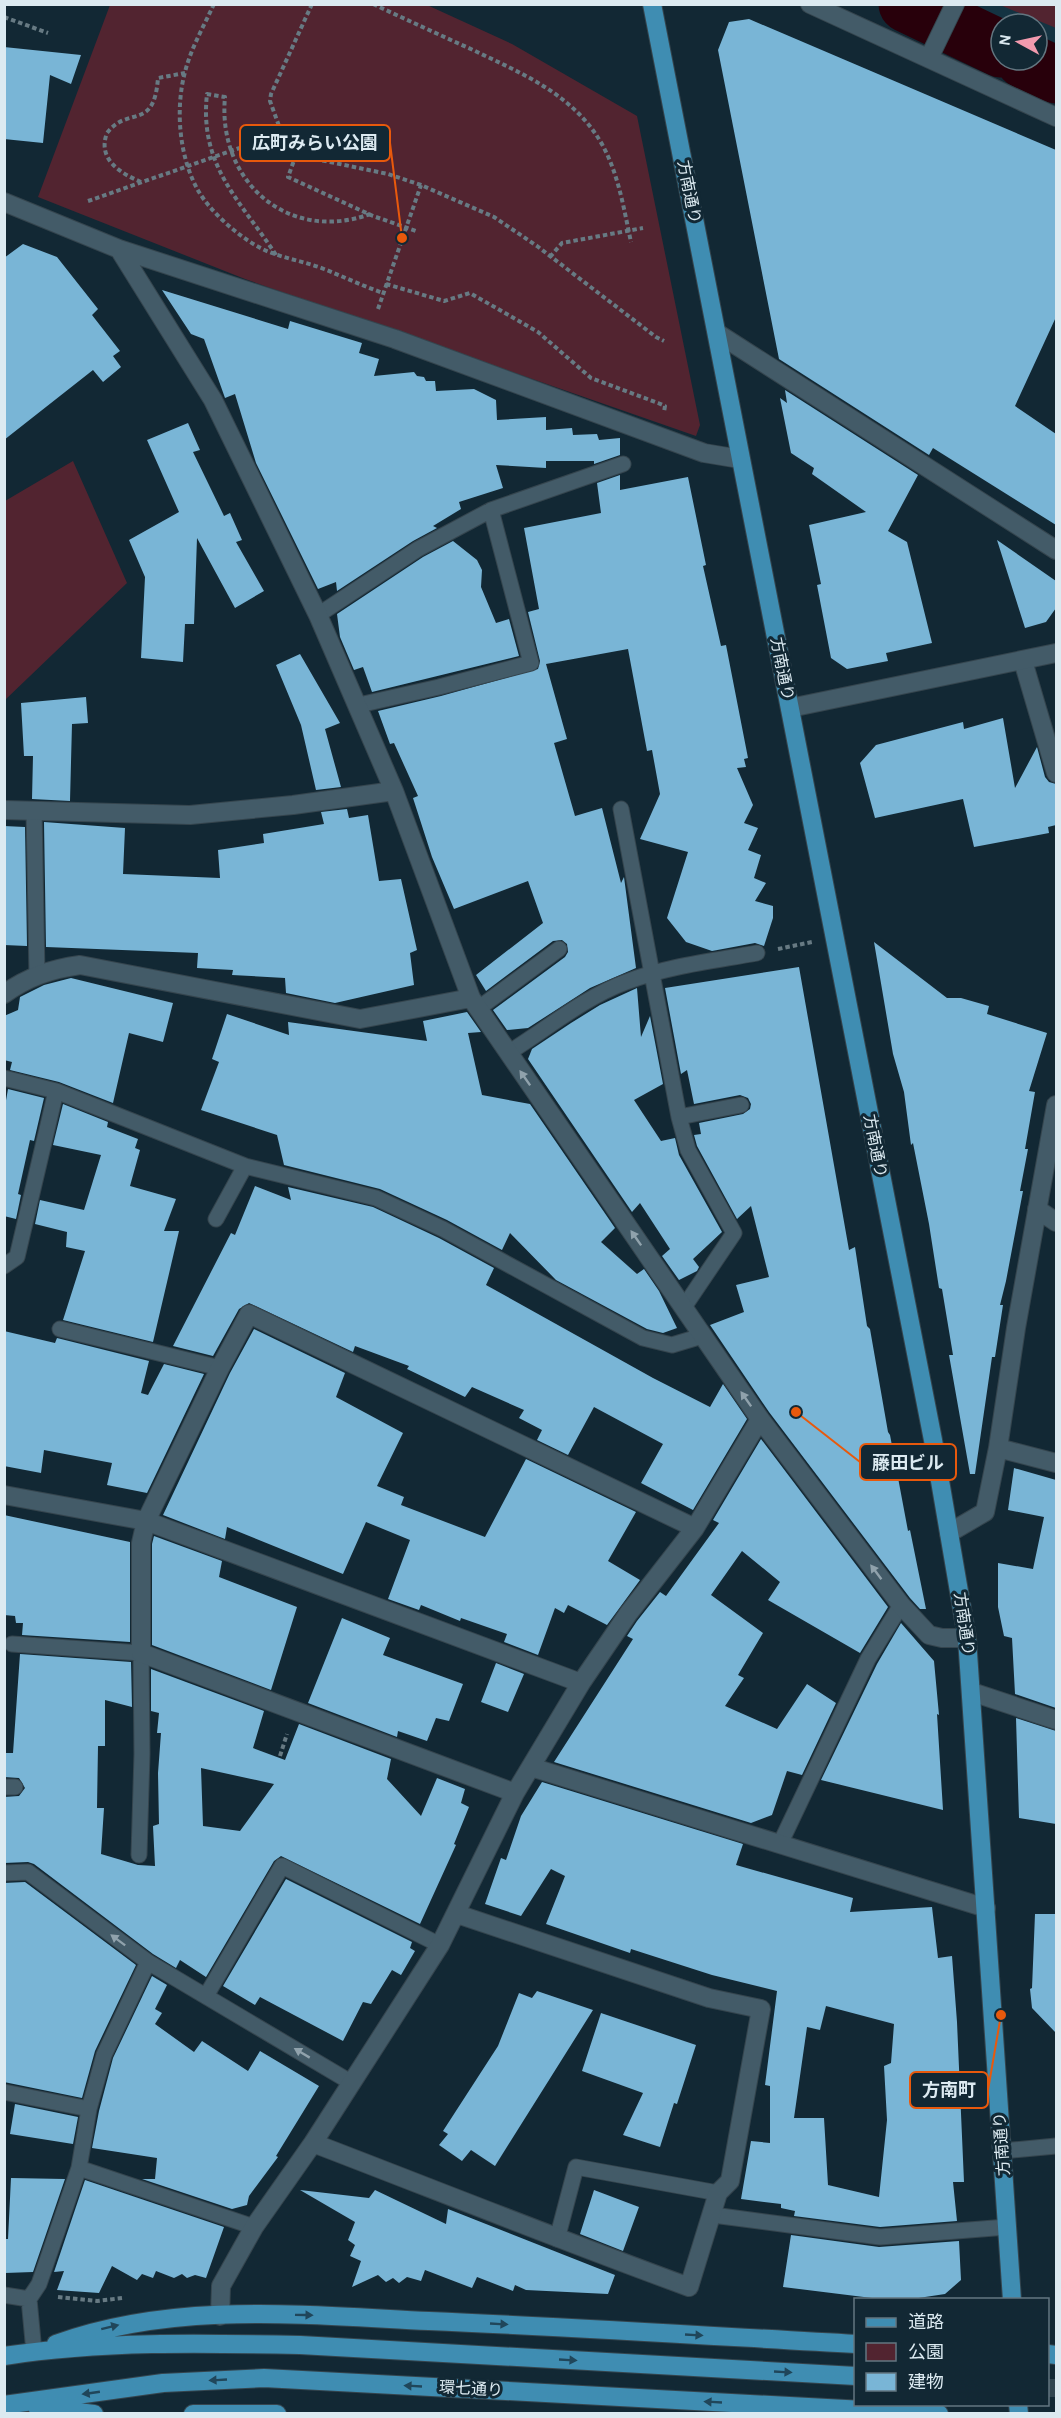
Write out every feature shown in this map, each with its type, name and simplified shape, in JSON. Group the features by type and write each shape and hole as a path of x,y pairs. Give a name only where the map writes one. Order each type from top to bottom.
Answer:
{"main road":[{"name":"方南通り","path":"652,4 835,938 967,1638 1012,2298"},
{"path":"34,2352 85,2333 122,2324 220,2316 329,2316 854,2344"},
{"name":"環七通り","path":"4,2356 143,2345 300,2345 854,2376"},
{"name":"環七通り","path":"8,2405 163,2383 264,2378 939,2414"},
{"path":"8,2405 57,2412 94,2414"},
{"path":"193,2414 277,2414"}],"street":[{"path":"810,4 932,51 1056,117"},
{"path":"932,51 955,4"},
{"path":"4,202 119,249 395,339 704,453 740,459"},
{"path":"119,249 209,393 318,615 394,791 475,1003 760,1419 901,1605 928,1635 942,1638 967,1638"},
{"path":"717,333 1056,550"},
{"path":"790,708 1023,662 1056,653"},
{"path":"1023,662 1056,772"},
{"path":"4,810 190,815 293,805 394,791"},
{"path":"4,994 37,975 55,968 80,965 360,1018 475,1003"},
{"path":"949,1533 986,1512 1037,1209 1056,1116"},
{"path":"1037,1209 1056,1222"},
{"path":"515,1793 141,1653 141,1543 146,1521 220,1368 249,1314 695,1528"},
{"path":"220,2316 221,2286 254,2227 313,2143 440,1945 515,1793 581,1683 628,1614 695,1528 760,1419"},
{"path":"998,1448 1056,1463"},
{"path":"4,1495 146,1521 581,1683"},
{"path":"972,1692 1056,1720"},
{"path":"531,1767 986,1908"},
{"path":"313,2143 557,2239 689,2287 718,2193 730,2181 760,2009 709,1998 457,1914"}],"lane":[{"path":"318,615 418,549 491,510 623,464"},
{"path":"358,705 531,663 491,510"},
{"path":"621,809 687,1150 734,1233 684,1307"},
{"path":"34,810 37,975"},
{"path":"475,1003 559,949"},
{"path":"508,1053 586,1002 624,983 653,973 757,953"},
{"path":"4,1078 56,1091 245,1166 376,1198 443,1229 643,1338 672,1345 702,1336"},
{"path":"4,1266 17,1257 56,1091"},
{"path":"679,1117 741,1105"},
{"path":"216,1219 245,1166"},
{"path":"60,1329 220,1368"},
{"path":"780,1844 868,1659 901,1605"},
{"path":"12,1644 141,1653 142,1754 139,1855"},
{"path":"206,1996 282,1866 440,1945"},
{"path":"4,1873 28,1872 148,1962 352,2083"},
{"path":"34,2352 29,2299 39,2284 79,2168 89,2109 104,2055 148,1962"},
{"path":"4,2092 89,2109"},
{"path":"1002,2151 1056,2146"},
{"path":"557,2239 576,2167 718,2193"},
{"path":"79,2168 254,2227"},
{"path":"712,2215 880,2237 1007,2227"},
{"path":"4,2295 29,2299"}],"path":[{"path":"214,4 185,73 181,94 180,127 189,166 198,191 213,210 248,240 276,255 322,268 346,280 383,293"},
{"path":"312,4 274,86 270,101 288,151 296,155 370,169 421,185 494,217 656,338 664,341"},
{"path":"373,4 531,77 564,100 586,123 603,146 621,194 631,242"},
{"path":"4,17 48,33"},
{"path":"141,182 130,178 111,165 105,150 106,133 120,121 139,117 150,107 155,99 158,78 185,73"},
{"path":"276,255 228,187 214,157 207,132 207,94 225,97 224,123 230,152 237,168 255,191 269,203 317,222 340,223 370,214"},
{"path":"88,201 271,137"},
{"path":"296,155 288,177 370,214 416,231"},
{"path":"376,316 421,185"},
{"path":"550,257 562,243 643,228"},
{"path":"387,284 444,301 470,293 538,332 591,378 664,406 664,421"},
{"path":"757,953 835,938"}],"shaded area":[{"path":"964,5 1056,5 1056,43 1049,40 1049,12 989,12 989,15"}],"green space":[{"path":"110,5 427,5 512,44 637,116 700,425 696,436 245,279 38,197"},
{"path":"1000,5 1056,5 1056,28 1049,25 1049,12 1017,12"},
{"path":"73,461 127,583 5,700 5,501"}],"building":[{"path":"749,19 1056,150 1056,317 1015,406 1056,434 1056,525 933,448 929,455 779,359 718,50 729,22"},
{"path":"4,47 81,55 71,84 50,75 43,143 4,139"},
{"path":"23,244 57,257 98,309 92,315 120,351 113,356 121,367 103,382 93,370 4,440 4,258"},
{"path":"162,290 288,329 290,321 362,343 359,353 379,359 374,376 414,372 417,376 424,377 426,381 435,381 436,391 474,389 496,400 497,420 546,417 546,430 572,428 573,435 597,434 599,440 620,438 620,455 594,464 594,461 546,461 546,468 496,465 503,488 459,502 461,509 433,526 437,528 337,591 336,582 318,589 256,463 235,394 225,398 204,339 191,334"},
{"path":"785,390 918,475 888,531 907,542 932,643 886,653 888,661 847,669 831,658 817,585 821,584 809,525 866,512 812,474 814,468 791,453 780,398 787,403"},
{"path":"188,423 200,450 193,452 224,516 230,513 242,540 236,542 264,591 235,608 197,538 194,624 185,624 183,662 141,658 145,577 129,540 179,512 147,440"},
{"path":"620,475 620,490 688,477 706,565 703,566 721,646 726,645 748,758 744,759 746,767 737,768 753,805 744,823 758,828 748,850 761,855 754,878 766,883 755,901 773,906 773,918 764,946 755,943 712,951 686,942 667,918 688,852 640,839 660,794 652,750 647,751 628,649 546,664 567,739 554,743 575,816 602,808 621,883 624,877 636,968 590,988 528,1028 507,1030 493,1010 565,957 568,952 567,944 562,940 553,941 486,991 476,975 543,923 528,881 454,909 432,857 413,798 418,796 394,743 390,744 378,711 538,669 540,661 528,612 539,609 524,528 601,513 597,483"},
{"path":"997,540 1056,581 1056,608 1046,622 1025,628"},
{"path":"453,541 477,560 482,570 481,587 496,623 509,619 519,656 372,692 363,667 354,670 340,637 337,614 423,557"},
{"path":"300,654 340,723 325,729 341,787 316,790 301,725 276,665"},
{"path":"86,697 88,723 72,724 70,801 32,799 33,756 24,756 21,703"},
{"path":"1003,718 1015,788 1037,747 1045,777 1049,782 1056,784 1056,825 1048,827 1049,833 974,847 963,799 875,818 860,763 876,745 963,722 964,729"},
{"path":"347,809 349,818 368,815 379,881 401,879 417,950 410,953 414,985 335,1003 286,993 285,978 232,975 233,970 197,968 198,953 46,947 44,822 125,828 123,874 220,878 218,850 264,843 263,834 324,824 321,812"},
{"path":"4,826 25,827 27,946 4,945"},
{"path":"874,942 947,998 961,998 989,1006 987,1014 1047,1033 1029,1091 1035,1092 1025,1149 1028,1149 1020,1191 1023,1191 1000,1305 1003,1305 995,1357 992,1357 975,1474 970,1474 949,1355 953,1355 942,1289 939,1288 913,1143 911,1145 904,1092 893,1054"},
{"path":"799,967 849,1250 855,1247 867,1326 870,1329 888,1432 926,1609 920,1609 910,1598 769,1412 710,1325 744,1312 736,1285 769,1277 751,1206 737,1219 697,1146 694,1135 701,1134 699,1123 743,1114 750,1109 751,1104 748,1098 740,1095 694,1104 687,1070 681,1074 665,988"},
{"path":"71,978 173,1003 163,1042 129,1033 113,1103 59,1082 10,1070 12,1062 4,1060 4,1016 18,1010 20,997 44,985"},
{"path":"637,988 641,1037 650,1016 663,1084 634,1100 661,1141 675,1138 679,1155 722,1232 693,1259 699,1267 697,1271 679,1280 662,1256 670,1249 640,1203 632,1212 528,1059 532,1049 571,1023 600,1005"},
{"path":"467,1012 481,1032 468,1033 482,1095 530,1104 615,1228 601,1242 637,1274 644,1269 659,1291 677,1328 663,1333 647,1329 556,1280 510,1233 502,1250 447,1220 380,1189 284,1165 277,1135 201,1110 219,1062 212,1059 227,1014 289,1035 288,1022 427,1041 423,1021"},
{"path":"8,1089 44,1098 34,1141 30,1140 18,1194 21,1195 16,1219 4,1216 4,1112"},
{"path":"63,1104 108,1122 107,1127 138,1139 135,1148 140,1150 130,1186 176,1199 164,1231 179,1231 153,1342 63,1320 85,1251 66,1247 67,1232 35,1224 40,1200 84,1210 101,1155 53,1145"},
{"path":"255,1186 291,1200 288,1187 373,1207 439,1238 494,1268 486,1285 710,1407 723,1384 747,1419 693,1510 641,1483 663,1444 594,1407 568,1455 537,1440 542,1430 519,1418 524,1410 472,1387 465,1397 407,1369 409,1366 355,1346 353,1352 249,1303 239,1309 213,1356 173,1346 231,1233 235,1235"},
{"path":"254,1329 345,1373 336,1397 403,1433 377,1486 404,1497 401,1505 485,1537 526,1459 636,1512 608,1561 640,1580 607,1625 568,1605 564,1613 555,1608 538,1655 504,1642 507,1634 461,1618 460,1621 421,1605 419,1610 388,1599 410,1540 366,1522 343,1574 227,1527 225,1539 163,1515 230,1373"},
{"path":"4,1331 55,1343 57,1338 149,1361 141,1393 148,1395 164,1364 204,1374 147,1493 107,1485 112,1463 44,1450 41,1473 4,1466"},
{"path":"761,1439 888,1607 860,1653 768,1600 780,1582 742,1551 711,1595 763,1633 738,1675 744,1678 725,1706 777,1729 807,1684 836,1703 802,1775 787,1771 772,1815 751,1823 554,1762 633,1639 627,1636 637,1621 660,1592 666,1596 719,1523 713,1520"},
{"path":"1014,1468 1056,1480 1056,1708 1015,1694 1012,1638 1004,1636 998,1607 998,1563 1033,1569 1044,1517 1008,1510"},
{"path":"4,1515 130,1542 130,1642 22,1635 23,1623 16,1623 15,1616 4,1615"},
{"path":"154,1536 222,1561 219,1577 297,1607 271,1690 152,1645 152,1544"},
{"path":"342,1618 390,1638 383,1655 463,1684 449,1721 436,1718 427,1741 398,1731 397,1737 308,1703"},
{"path":"901,1623 934,1661 943,1810 821,1780 877,1664"},
{"path":"20,1654 131,1662 132,1707 105,1700 105,1746 98,1746 97,1808 104,1808 101,1854 138,1865 155,1866 153,1826 159,1824 158,1773 161,1733 157,1733 159,1713 151,1711 151,1669 264,1711 253,1748 285,1760 299,1724 391,1759 387,1779 421,1816 437,1778 465,1789 461,1803 469,1807 454,1844 456,1845 420,1924 281,1856 274,1861 206,1977 180,1960 176,1968 153,1954 34,1864 4,1863 4,1797 19,1796 25,1788 19,1778 4,1777 4,1753 13,1753","holes":["201,1768 274,1784 240,1831 203,1826"]},
{"path":"496,1663 524,1674 508,1712 481,1702"},
{"path":"1016,1718 1056,1731 1056,1824 1019,1818"},
{"path":"542,1782 743,1844 736,1865 853,1898 850,1912 932,1907 938,1958 952,1956 964,2182 953,2182 957,2221 880,2227 794,2216 795,2211 781,2208 781,2204 741,2199 751,2141 770,2143 770,2086 765,2085 777,1991 712,1975 631,1949 630,1953 546,1924 565,1876 551,1869 521,1916 485,1904 501,1858 506,1860 521,1816","holes":["826,2006 894,2024 891,2063 884,2066 887,2120 879,2197 828,2185 824,2118 794,2118 807,2027 820,2030"]},
{"path":"286,1879 412,1942 410,1948 415,1951 401,1975 392,1970 371,2004 363,2002 343,2041 260,1997 255,2005 223,1986"},
{"path":"25,1882 136,1965 95,2051 82,2098 4,2082 4,1883"},
{"path":"1035,1914 1056,1914 1056,2033 1032,2008 1030,1989 1032,1988"},
{"path":"152,1976 167,1985 155,2009 162,2013 155,2024 194,2052 202,2041 248,2071 260,2051 319,2086 276,2156 278,2157 249,2196 247,2205 232,2209 142,2179 155,2179 157,2158 92,2148 113,2058"},
{"path":"537,1991 593,2010 495,2166 471,2150 462,2161 439,2145 448,2134 443,2131 498,2046 519,1993 532,1998"},
{"path":"601,2013 696,2045 660,2147 623,2135 643,2093 582,2071"},
{"path":"15,2104 78,2117 73,2144 10,2134"},
{"path":"11,2178 65,2179 33,2272 5,2273 4,2239 8,2239"},
{"path":"85,2180 224,2227 206,2278 195,2275 187,2278 182,2274 174,2278 156,2271 153,2278 142,2274 137,2280 112,2266 99,2293 57,2290 64,2271 54,2272"},
{"path":"300,2190 369,2198 375,2190 446,2224 448,2209 615,2275 608,2294 526,2290 515,2285 513,2291 477,2277 472,2288 425,2270 421,2281 407,2277 399,2283 393,2278 386,2282 378,2275 352,2287 361,2261 350,2256 355,2245 348,2240 355,2222"},
{"path":"594,2190 639,2207 623,2251 580,2234"},
{"path":"791,2235 879,2247 959,2241 961,2280 945,2294 918,2298 872,2298 783,2287"}],"waterway":[{"path":"907,4 989,43"},
{"path":"1049,72 1056,75"}],"tunnel":[{"path":"1049,2388 1056,2388"}],"place":[{"name":"広町みらい公園","path":"402,238"},
{"name":"藤田ビル","path":"796,1412"},
{"name":"方南町","path":"1001,2015"}]}
